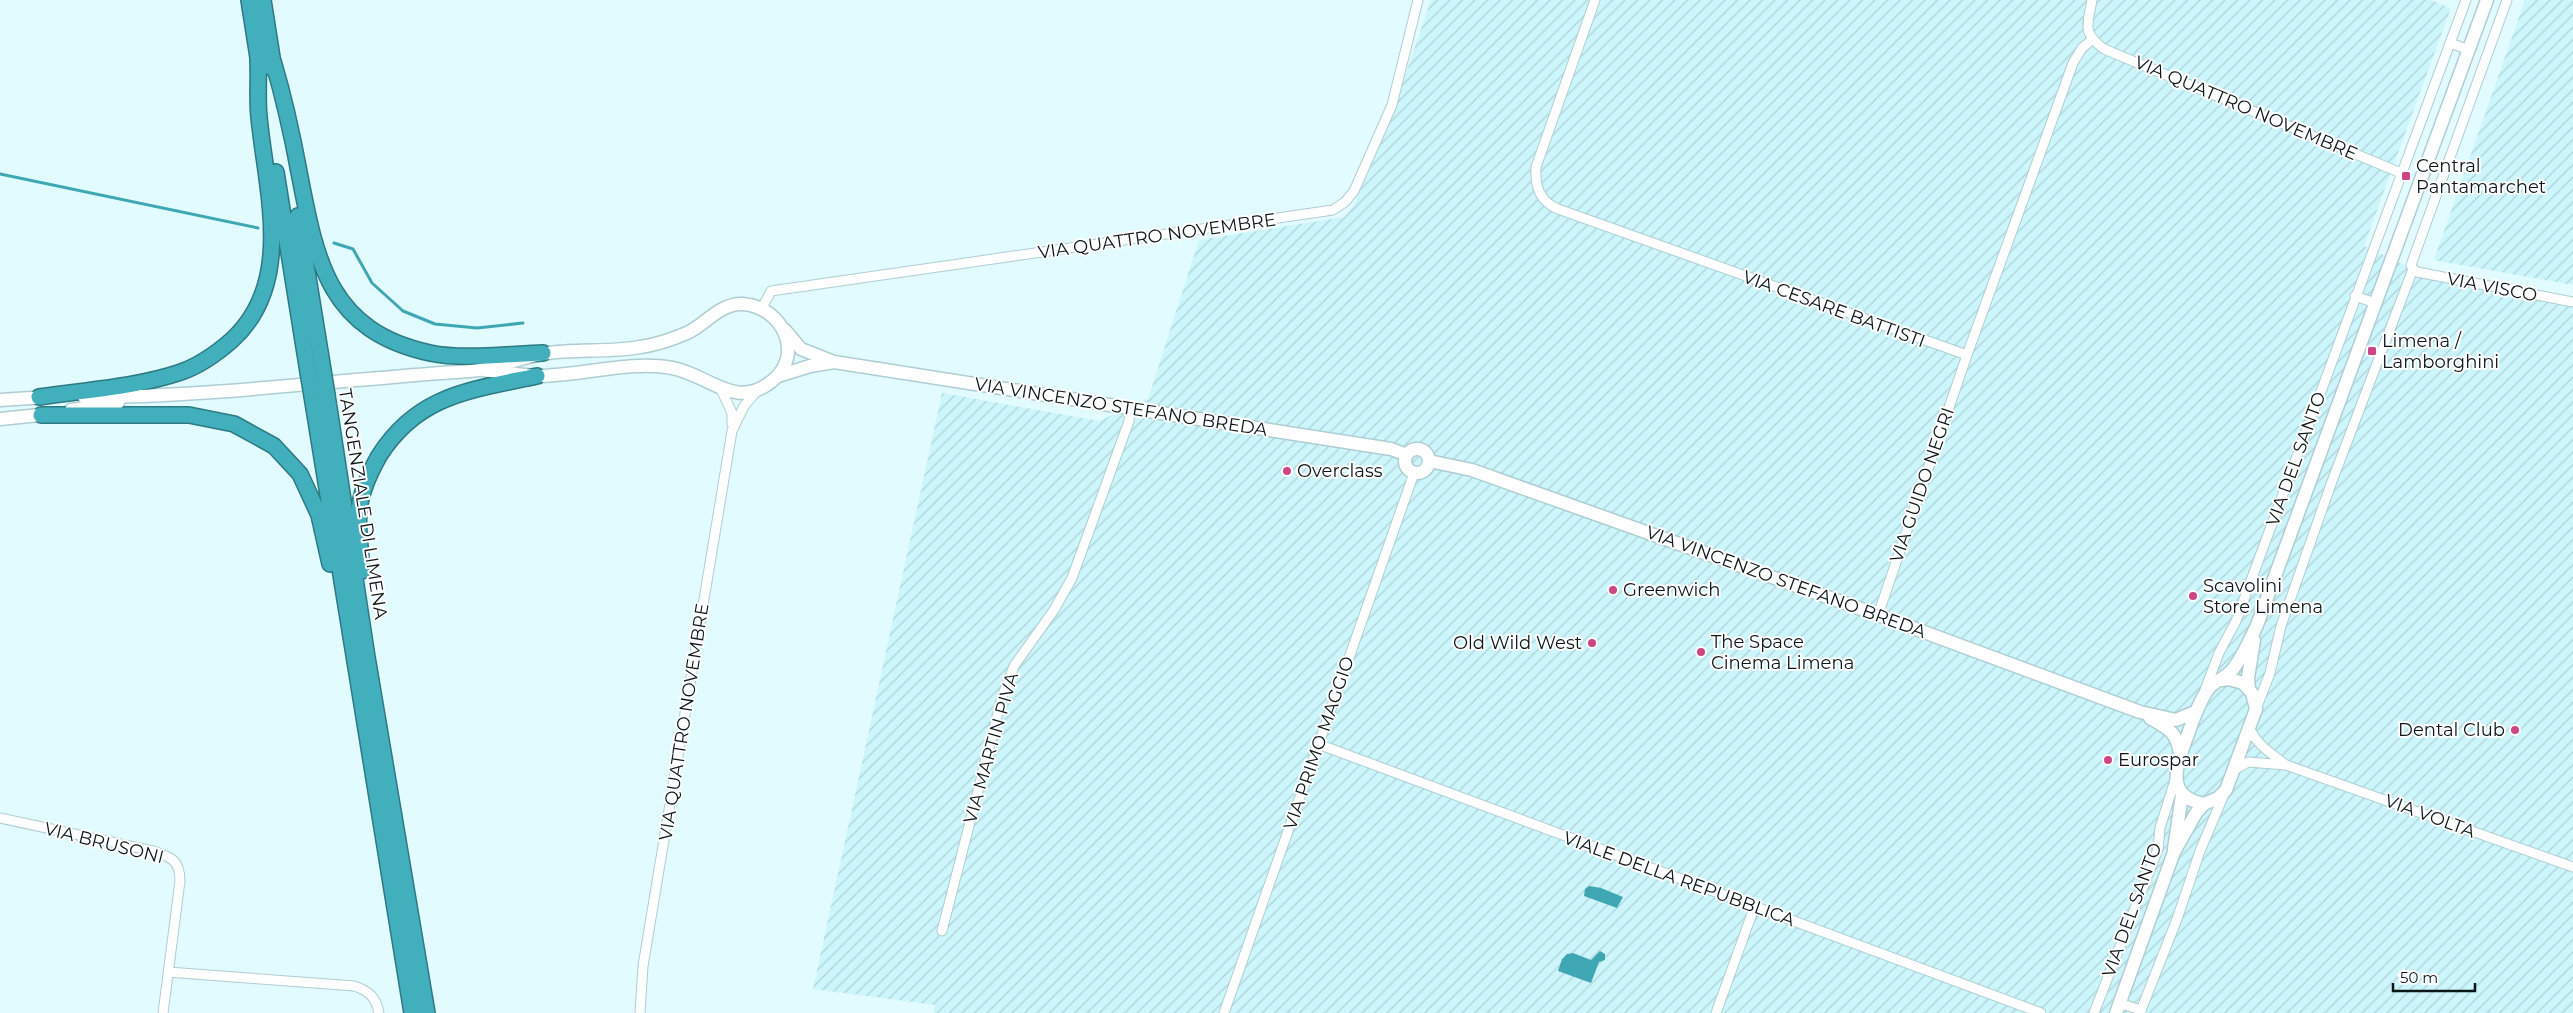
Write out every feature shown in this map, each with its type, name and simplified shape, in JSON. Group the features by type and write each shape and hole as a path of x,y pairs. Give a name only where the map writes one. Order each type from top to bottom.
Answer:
{"highway":[{"name":"TANGENZIALE DI LIMENA","path":"249,0 266,61"},
{"name":"TANGENZIALE DI LIMENA","path":"263,0 266,61 319,396 359,687 412,1013"},
{"path":"266,61 287,107 310,228 328,281 341,302 358,320 390,341 430,354 543,353"},
{"path":"39,397 145,380 181,372 212,358 240,332 257,308 271,267 272,229 259,116 266,61"},
{"path":"367,657 359,510 370,472 390,440 420,410 445,398 470,390 537,376"},
{"name":"TANGENZIALE DI LIMENA","path":"319,396 367,657 427,1013"},
{"path":"41,415 189,415 234,424 274,446 300,474 319,515 341,626 359,687"}],"street":[{"name":"VIA QUATTRO NOVEMBRE","path":"762,308 771,291 1333,210 1345,202 1354,191 1392,105 1418,0"},
{"name":"VIA CESARE BATTISTI","path":"1595,0 1536,167 1536,184 1545,201 1558,209 1967,355"},
{"path":"1967,355 2073,63 2082,48 2092,40 2087,28 2092,0"},
{"name":"VIA DEL SANTO","path":"2094,1013 2158,849 2160,828 2176,778 2180,756 2226,639 2236,621 2466,0"},
{"path":"2256,709 2249,690 2248,678 2257,625 2487,0"},
{"path":"2174,852 2118,1008 2140,1012 2177,919 2200,851 2234,770 2270,673 2272,657 2281,626 2331,484 2413,269 2411,264 2507,0"},
{"name":"VIA QUATTRO NOVEMBRE","path":"2092,40 2104,49 2401,172"},
{"path":"2450,43 2469,50"},
{"name":"VIA VISCO","path":"2413,269 2417,272 2573,302"},
{"path":"2355,296 2375,303"},
{"path":"483,370 543,353 640,347 687,333 720,310 734,305 762,308"},
{"name":"VIA VINCENZO STEFANO BREDA","path":"762,308 774,316 801,348 834,362 1390,449 1407,455 1412,450 1419,449 1427,455 1429,462 1472,470 1878,614 2140,712 2176,720 2197,711"},
{"path":"778,376 787,364 788,344 785,330"},
{"name":"VIA GUIDO NEGRI","path":"1878,614 1967,355"},
{"name":"VIA VINCENZO STEFANO BREDA","path":"756,392 778,376 810,366 834,362"},
{"path":"0,419 41,415 155,397 483,370 537,376 648,367 671,367 693,373 730,392 745,395 756,392"},
{"name":"VIA QUATTRO NOVEMBRE","path":"640,1013 643,966 732,431 732,413 720,387"},
{"name":"VIA QUATTRO NOVEMBRE","path":"732,431 740,412 756,392"},
{"path":"0,400 39,397 155,397"},
{"name":"VIA MARTIN PIVA","path":"942,931 1002,697 1014,666 1054,610 1072,578 1129,421 1130,409"},
{"path":"1407,455 1406,466 1414,473 1424,471 1429,462"},
{"name":"VIA PRIMO MAGGIO","path":"1224,1013 1414,473"},
{"name":"VIA DEL SANTO","path":"2203,697 2215,682 2222,680 2239,661 2257,625"},
{"path":"2222,680 2229,679 2243,683 2249,690"},
{"name":"VIA VINCENZO STEFANO BREDA","path":"2140,712 2171,732 2178,739 2180,756"},
{"path":"2248,728 2255,740 2265,750 2286,765"},
{"name":"VIALE DELLA REPUBBLICA","path":"1318,744 1754,908 2041,1013"},
{"path":"2234,770 2248,762 2286,765"},
{"name":"VIA VOLTA","path":"2286,765 2573,867"},
{"name":"VIA DEL SANTO","path":"2174,852 2182,795 2176,778"},
{"name":"VIA DEL SANTO","path":"2174,852 2204,804 2218,798 2226,790"},
{"path":"2182,795 2191,802 2204,804"},
{"name":"VIA BRUSONI","path":"0,818 153,851 168,856 176,863 180,870 180,881 164,1013"},
{"path":"1716,1013 1754,908"},
{"path":"168,972 354,986 365,989 373,996 379,1013"}],"shaded area":[{"path":"1431,0 2431,0 2451,8 2364,246 2425,275 2573,305 2573,1013 933,1013 935,1005 813,989 942,393 1099,421 1148,399 1199,240 1344,217 1354,205 1387,129"},
{"path":"2525,0 2573,0 2573,285 2434,260"}],"water":[{"path":"1589,886 1601,888 1623,897 1617,908 1584,896 1585,889"},
{"path":"1600,951 1605,954 1605,960 1599,962 1591,983 1558,971 1562,959 1567,954 1573,953 1591,960"}],"waterway":[{"path":"0,174 258,228"},
{"path":"334,243 353,249 372,283 403,311 435,324 477,328 523,323"}],"place":[{"name":"Central Pantamarchet","path":"2406,176"},
{"name":"Limena / Lamborghini","path":"2372,351"},
{"name":"Overclass","path":"1287,471"},
{"name":"Greenwich","path":"1613,590"},
{"name":"Scavolini Store Limena","path":"2193,596"},
{"name":"Old Wild West","path":"1592,643"},
{"name":"The Space Cinema Limena","path":"1701,652"},
{"name":"Dental Club","path":"2515,730"},
{"name":"Eurospar","path":"2108,760"}]}
